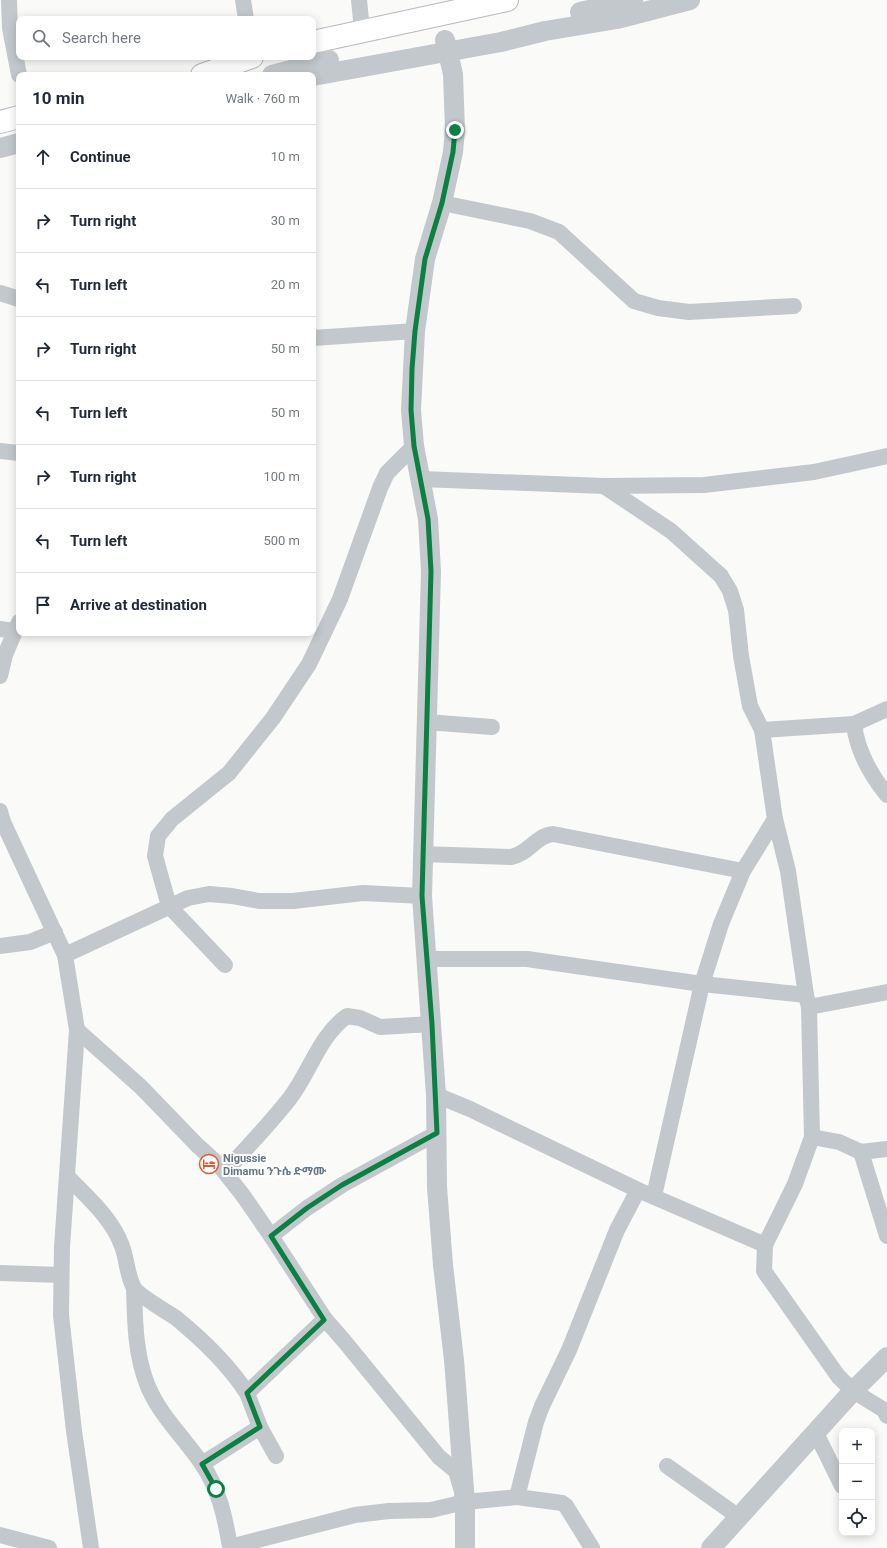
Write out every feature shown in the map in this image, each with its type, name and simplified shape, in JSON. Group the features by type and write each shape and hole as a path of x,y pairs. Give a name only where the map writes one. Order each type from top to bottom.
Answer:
{"main road":[{"path":"316,41 461,5 507,0"},
{"path":"210,72 244,60"},
{"path":"0,122 16,118"}],"street":[{"path":"9,0 10,28 16,59"},
{"path":"243,0 246,16"},
{"path":"359,0 362,30"},
{"path":"316,75 447,46 633,0"},
{"path":"283,72 325,60 447,46 617,18 690,0"},
{"path":"447,46 453,74 455,130 453,152 442,203 425,259 415,331 411,410 414,446 428,519 431,571 431,636 426,722 422,896 436,1095 437,1187 454,1360 465,1502 465,1548"},
{"path":"16,60 18,72"},
{"path":"0,148 16,144"},
{"path":"442,203 530,221 559,232 634,301 658,308 689,312 794,306"},
{"path":"0,293 16,298"},
{"path":"316,338 415,331"},
{"path":"225,965 169,906 155,856 158,836 172,819 229,773 273,718 309,664 340,599 380,488 387,473 414,446"},
{"path":"0,451 16,453"},
{"path":"421,479 604,486 704,485 814,472 887,456"},
{"path":"604,486 671,531 721,576 730,591 736,610 740,656 750,706 762,730 775,819 788,871 808,1001 812,1137 795,1184 765,1245 764,1271 838,1376 853,1391 884,1410 887,1416"},
{"path":"0,676 11,627"},
{"path":"762,730 854,724 887,709"},
{"path":"426,722 492,727"},
{"path":"854,724 856,741 869,768 887,795"},
{"path":"1,818 65,955 77,1030 61,1275 61,1315 74,1431 91,1548"},
{"path":"654,1196 702,984 721,924 743,871 775,819"},
{"path":"422,854 520,856 526,852 539,838 553,834 743,871"},
{"path":"65,955 169,906 188,898 209,894 266,901 293,901 363,893 422,896"},
{"path":"0,946 30,942 55,932"},
{"path":"427,959 527,959 808,1001 887,992"},
{"path":"225,1172 290,1098 314,1056 338,1023 347,1016 360,1018 380,1027 432,1024"},
{"path":"77,1030 141,1087 225,1172 271,1236 324,1320 345,1342 439,1457 456,1471 465,1502"},
{"path":"436,1095 470,1109 685,1212 765,1245"},
{"path":"271,1236 307,1208 342,1185 437,1133"},
{"path":"812,1137 839,1142 861,1152 887,1149"},
{"path":"861,1152 887,1236"},
{"path":"68,1177 98,1207 110,1224 122,1246 134,1289 136,1338 147,1386 163,1414 202,1464 216,1489 227,1525 228,1548 355,1515 389,1511 431,1510 465,1502 517,1497 562,1504 566,1506 592,1548"},
{"path":"517,1497 542,1406 569,1350 617,1230 638,1190"},
{"path":"0,1273 61,1275"},
{"path":"134,1289 176,1318 211,1348 234,1372 247,1393 260,1427 276,1456"},
{"path":"247,1393 324,1320"},
{"path":"712,1548 853,1391 887,1357"},
{"path":"202,1464 260,1427"},
{"path":"816,1433 839,1480"},
{"path":"667,1466 739,1517"},
{"path":"0,1535 49,1548"}],"place":[{"name":"Nigussie Dimamu ንጉሴ ድማሙ","path":"209,1164"}],"route":[{"path":"216,1489 202,1464 260,1427 247,1393 324,1320 271,1236 307,1208 342,1185 437,1133 432,1024 422,896 425,726 431,636 431,571 428,519 414,446 411,410 415,331 425,259 442,203 453,152 455,130"}]}
